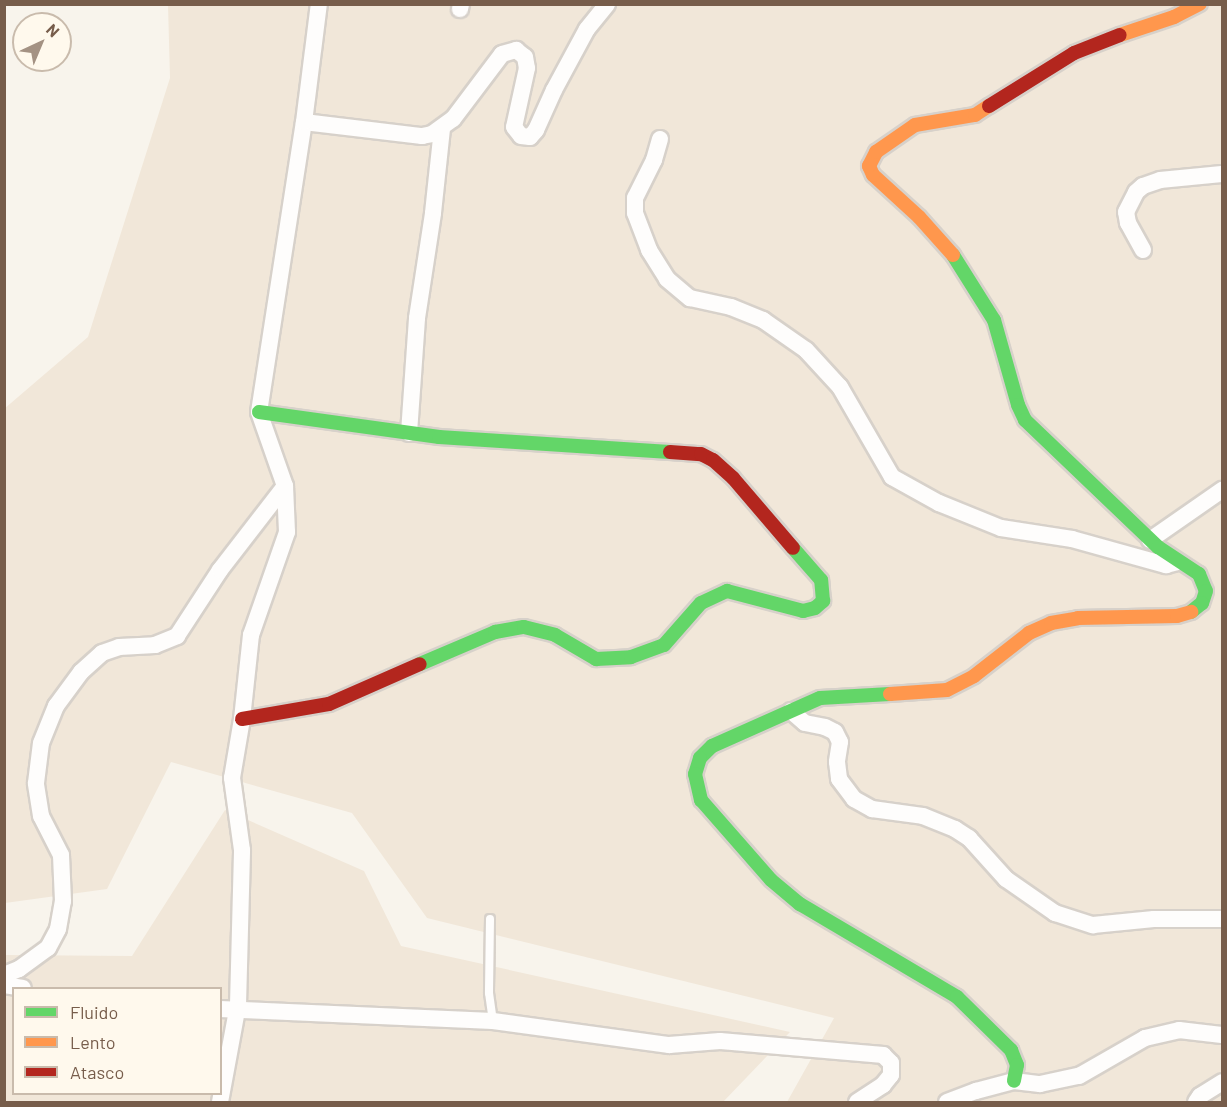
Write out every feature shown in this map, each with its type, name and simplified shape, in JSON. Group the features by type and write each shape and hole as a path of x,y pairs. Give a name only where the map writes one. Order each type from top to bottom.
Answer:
{"street":[{"path":"222,1092 238,1010 242,850 232,778 242,719 251,635 287,532 285,486 259,412 304,122 319,4"},
{"path":"304,122 422,136 442,129 453,119 502,54 511,50 521,52 527,62 515,131 525,137 534,134 587,28 607,4"},
{"path":"1014,1081 1017,1065 1011,1050 957,997 800,904 771,880 701,800 695,774 705,752 807,703 833,696 947,690 974,676 1029,633 1064,619 1167,617 1191,612 1205,597 1205,584 1199,574 1177,562 1150,540 1025,420 1018,405 1001,338 985,303 960,261 919,217 873,175 870,161 889,142 915,125 975,115 1074,53 1104,40 1173,17 1200,4"},
{"path":"409,433 417,318 433,213 442,129"},
{"path":"660,138 654,160 635,198 634,213 649,250 667,279 690,298 731,307 763,320 806,350 840,387 892,477 939,503 1001,528 1072,539 1166,566 1177,562"},
{"path":"1143,250 1128,223 1126,212 1136,192 1151,182 1222,174"},
{"path":"242,719 329,704 495,632 524,627 555,635 596,659 631,657 664,645 701,603 727,591 803,611 810,611 823,601 821,580 724,468 702,454 409,433 259,412"},
{"path":"4,975 19,969 48,948 58,929 63,901 62,855 41,816 36,783 41,743 56,706 76,678 102,653 119,646 155,645 177,636 220,570 285,486"},
{"path":"1150,540 1222,490"},
{"path":"791,711 805,723 825,727 835,732 840,742 837,762 839,779 854,799 872,809 923,816 955,829 969,838 1006,879 1055,913 1093,925 1154,919 1222,919"},
{"path":"222,1009 493,1021 669,1045 720,1041 883,1055 891,1063 891,1075 883,1085 857,1102"},
{"path":"947,1102 976,1090 1014,1081 1040,1083 1079,1076 1145,1038 1179,1030 1222,1035"},
{"path":"1196,1102 1200,1096 1222,1082"}],"lane":[{"path":"490,920 489,993 493,1021"}],"shaded area":[{"path":"168,5 1222,5 1222,1102 787,1102 834,1018 427,918 352,813 171,762 107,889 5,903 4,409 88,337 170,78"},
{"path":"225,810 364,871 401,946 790,1032 723,1102 5,1102 5,955 132,956"}],"traffic: fast":[{"path":"953,255 994,320 1018,405 1025,420 1158,547 1199,574 1206,591 1202,603 1191,612"},
{"path":"259,412 439,437 670,452"},
{"path":"420,664 495,632 524,627 555,635 596,659 631,657 664,645 701,603 727,591 803,611 815,608 823,601 821,580 793,548"},
{"path":"890,694 820,698 712,746 700,758 695,774 701,800 771,880 800,904 957,997 1011,1050 1017,1065 1014,1081"}],"traffic: slow":[{"path":"1120,35 1174,17 1200,4"},
{"path":"953,255 919,217 873,175 869,166 876,152 915,125 975,115 989,106"},
{"path":"890,694 947,690 974,676 1029,633 1051,623 1078,618 1177,616 1191,612"}],"traffic: jam":[{"path":"989,106 1074,53 1120,35"},
{"path":"670,452 701,454 713,460 733,478 793,548"},
{"path":"242,719 329,704 420,664"}]}
